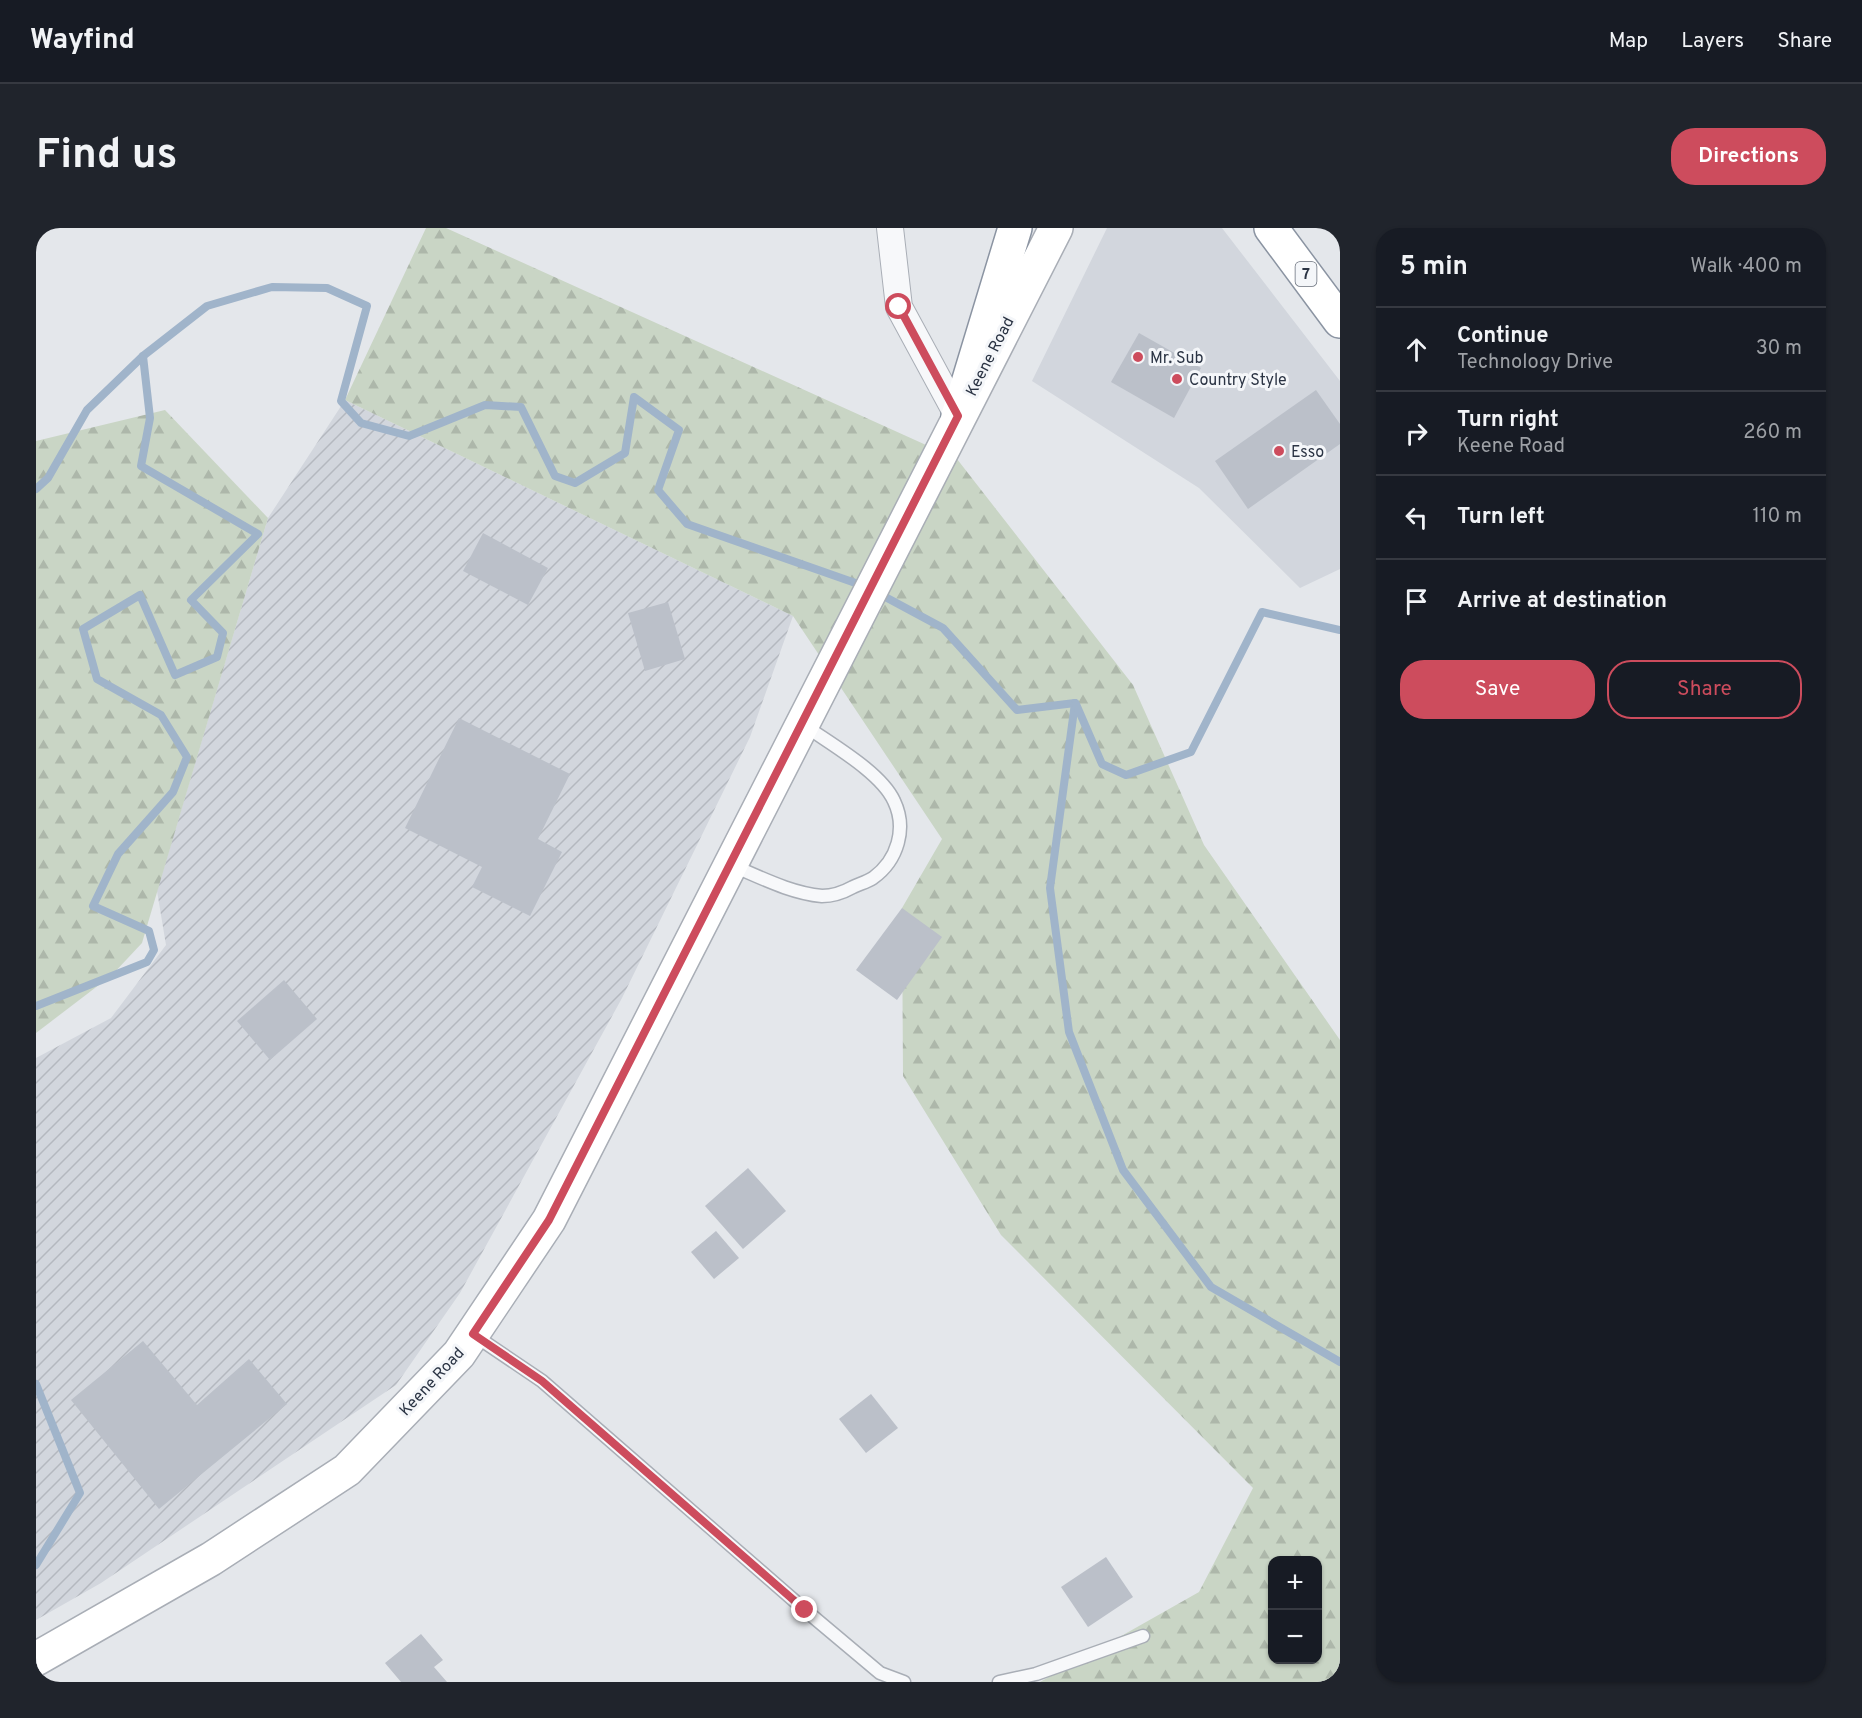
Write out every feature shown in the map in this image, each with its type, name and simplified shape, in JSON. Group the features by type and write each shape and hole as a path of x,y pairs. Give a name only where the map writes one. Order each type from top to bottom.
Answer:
{"main road":[{"path":"958,416 1015,228"},
{"name":"Keene Road","path":"36,1659 211,1559 347,1470 459,1354 549,1220 1056,228"},
{"name":"7","path":"1271,228 1340,321"}],"street":[{"path":"890,228 899,307 958,416"}],"lane":[{"path":"730,865 792,889 824,896 844,891 873,878 889,863 899,843 900,833 894,800 876,776 802,724"},
{"path":"473,1334 542,1381 880,1673 904,1682"},
{"path":"999,1682 1036,1674 1143,1636"}],"shaded area":[{"path":"1107,228 1222,228 1340,381 1340,569 1300,588 1199,488 1032,381"},
{"path":"345,400 793,616 750,737 622,998 460,1293 396,1385 101,1583 36,1620 36,1058 111,1018 166,945 157,891 268,518"}],"green space":[{"path":"426,228 446,228 957,459 1133,685 1204,845 1340,1040 1340,1682 1040,1682 1199,1592 1253,1488 1001,1235 903,1076 902,908 942,839 793,616 345,400"},
{"path":"165,410 268,518 142,943 112,975 36,1033 36,441"}],"building":[{"path":"1139,333 1201,368 1174,418 1111,382"},
{"name":"Esso","path":"1316,390 1340,424 1340,444 1248,509 1215,461"},
{"path":"483,533 548,568 528,605 463,571"},
{"path":"668,602 685,659 645,671 628,613"},
{"path":"459,718 570,774 538,839 562,852 530,916 472,887 482,867 405,828"},
{"path":"902,908 942,937 897,1000 856,970"},
{"path":"284,980 317,1019 270,1060 237,1021"},
{"path":"748,1168 786,1211 743,1249 705,1206"},
{"path":"716,1231 739,1258 714,1279 691,1252"},
{"path":"143,1341 197,1405 249,1359 287,1404 159,1509 71,1400"},
{"path":"871,1394 898,1428 866,1453 839,1419"},
{"path":"1106,1557 1133,1597 1088,1627 1061,1587"},
{"path":"421,1634 443,1660 434,1667 447,1682 401,1682 385,1663"}],"waterway":[{"path":"36,489 48,478 87,410 143,356 207,306 272,287 327,288 367,306 341,401 361,423 409,436 485,405 521,407 555,476 575,483 625,453 634,397 679,430 658,490 687,524 864,586"},
{"path":"36,1006 147,962 154,950 149,931 93,906 118,854 173,792 187,757 161,715 97,679 83,629 140,595 175,675 217,657 223,633 191,600 258,534 141,466 150,418 143,356"},
{"path":"876,592 943,628 1017,710 1075,703"},
{"path":"1076,704 1102,764 1126,775 1191,752 1262,612 1340,630"},
{"path":"1075,703 1050,888 1069,1032 1123,1170 1211,1287 1340,1362"},
{"path":"36,1384 80,1493 36,1565"}],"place":[{"name":"Mr. Sub","path":"1138,357"},
{"name":"Country Style","path":"1177,379"},
{"name":"Esso","path":"1279,451"}],"route":[{"path":"805,1610 542,1381 473,1334 549,1220 958,416 899,307"}]}
